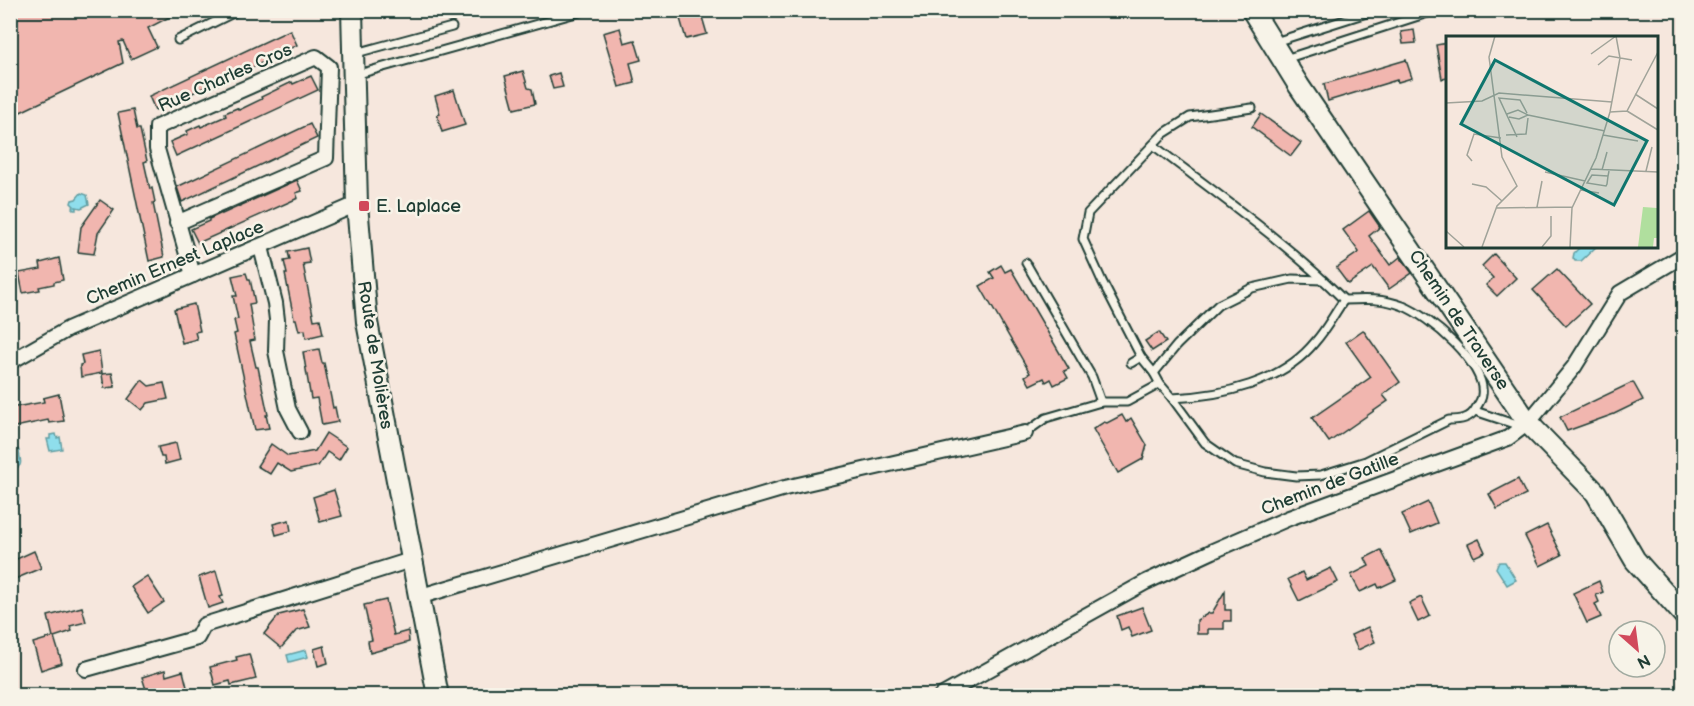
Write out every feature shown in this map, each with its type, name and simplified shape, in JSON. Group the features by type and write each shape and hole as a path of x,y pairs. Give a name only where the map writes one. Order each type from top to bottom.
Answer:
{"street":[{"name":"Chemin de Traverse","path":"1252,10 1299,87 1526,425 1596,494 1635,560 1683,615"},
{"name":"Route de Molières","path":"354,12 357,204 366,322 438,696"},
{"name":"Rue Charles Cros","path":"177,223 326,158 329,67 316,57 157,128 157,149 177,223 193,275"},
{"name":"Chemin Ernest Laplace","path":"10,362 68,329 357,204"},
{"path":"261,247 276,303 276,351 288,409 300,432"},
{"name":"Chemin de Gatille","path":"941,696 1155,578 1289,518 1508,438 1526,425 1574,367 1620,293 1683,255"},
{"path":"418,597 785,488 1025,433"},
{"path":"86,669 197,638 204,625 411,560"}],"lane":[{"path":"178,40 239,10"},
{"path":"354,76 587,10"},
{"path":"1277,51 1376,10"},
{"path":"1277,51 1437,10"},
{"path":"353,54 452,27"},
{"path":"1153,145 1253,222 1344,300 1373,298 1404,306 1436,325 1468,357 1480,380 1482,395 1475,411 1462,421 1449,420 1365,461 1321,475 1296,476 1265,472 1235,464 1205,443 1141,357 1102,282 1083,239 1088,213 1163,134 1190,117 1252,108"},
{"path":"1026,263 1092,377 1101,402"},
{"path":"1154,373 1177,345 1218,305 1252,288 1292,279 1323,280"},
{"path":"1172,398 1202,397 1267,378 1296,362 1316,342 1344,300"},
{"path":"1131,363 1141,357"},
{"path":"1025,433 1046,418 1101,402 1127,402 1160,384"},
{"path":"1475,411 1526,425"}],"water":[{"path":"81,193 87,195 89,204 81,208 76,207 74,210 72,200"},
{"path":"1579,248 1595,248 1581,261 1575,261 1574,253"},
{"path":"56,434 57,438 60,437 62,449 50,451 47,439 50,439 50,435"},
{"path":"17,448 21,462 17,468 11,463 11,449"},
{"path":"1500,562 1505,562 1516,580 1507,585 1496,568"},
{"path":"306,650 308,657 289,662 287,655"}],"building":[{"path":"17,10 183,10 148,28 157,47 131,59 123,41 119,42 123,63 10,117 10,13"},
{"path":"700,10 707,34 686,39 679,15"},
{"path":"620,28 624,43 635,40 641,60 630,63 635,83 619,87 603,33"},
{"path":"290,30 297,45 248,70 247,68 224,79 225,81 212,87 211,84 186,96 187,98 175,104 174,102 155,110 149,96"},
{"path":"1414,30 1416,43 1403,44 1401,32"},
{"path":"1446,43 1446,78 1442,79 1436,45"},
{"path":"1406,60 1412,78 1398,82 1397,80 1328,101 1324,84"},
{"path":"523,71 528,88 532,89 535,104 514,109 505,76"},
{"path":"559,73 563,87 553,89 549,76"},
{"path":"311,76 318,90 176,156 170,142 188,134 187,131 226,116 225,113 237,108 239,110 292,82 293,84"},
{"path":"454,90 465,125 442,132 435,96"},
{"path":"133,110 147,161 144,162 155,202 153,203 164,257 149,261 118,113"},
{"path":"1261,114 1301,143 1291,156 1252,127"},
{"path":"310,124 317,138 182,202 177,187"},
{"path":"297,180 302,191 296,193 298,198 198,243 191,229"},
{"path":"100,200 114,210 98,233 94,254 78,252 81,227"},
{"path":"1369,211 1380,227 1369,236 1390,265 1400,257 1412,273 1389,289 1373,267 1348,284 1336,268 1359,252 1343,230"},
{"path":"307,248 310,263 303,264 314,320 320,319 323,334 306,338 305,330 299,331 296,319 294,319 284,261 290,260 288,252"},
{"path":"1494,254 1516,278 1497,296 1486,285 1493,278 1482,266"},
{"path":"59,258 63,280 39,287 40,290 23,293 19,273 41,269 40,263"},
{"path":"1001,265 1005,272 1011,269 1069,369 1064,371 1068,378 1054,385 1051,379 1046,382 1044,378 1030,385 1025,376 1030,373 980,286 994,278 990,272"},
{"path":"1557,269 1590,304 1566,326 1533,290"},
{"path":"246,273 250,279 255,303 249,304 255,340 250,341 256,367 258,367 269,428 255,430 234,334 237,333 234,320 238,319 233,296 237,296 232,276"},
{"path":"194,304 200,331 195,332 197,339 182,343 174,309"},
{"path":"1363,330 1400,382 1383,395 1388,401 1329,442 1312,418 1371,377 1346,342"},
{"path":"1159,332 1166,342 1152,351 1145,341"},
{"path":"319,349 338,422 322,425 317,398 311,399 303,352"},
{"path":"99,351 102,373 81,377 80,365 83,364 81,355"},
{"path":"112,373 115,387 104,388 102,374"},
{"path":"142,380 149,386 164,383 168,399 148,403 142,410 128,399"},
{"path":"1633,382 1643,400 1614,414 1567,431 1560,417"},
{"path":"59,394 64,421 49,423 48,420 10,428 10,408 44,402 43,398"},
{"path":"1122,415 1126,422 1131,418 1147,445 1143,459 1118,473 1093,429"},
{"path":"326,433 347,447 339,460 327,452 318,466 291,472 277,463 270,474 257,466 271,444 288,456 315,451"},
{"path":"176,443 180,460 165,464 158,447"},
{"path":"1518,479 1526,495 1497,509 1489,494"},
{"path":"334,490 342,516 320,522 313,497"},
{"path":"1428,502 1437,523 1411,534 1402,514"},
{"path":"289,520 291,531 276,535 273,524"},
{"path":"1547,525 1562,555 1540,566 1525,536"},
{"path":"1479,539 1485,552 1474,557 1468,544"},
{"path":"1381,550 1396,580 1379,588 1377,584 1360,592 1351,575 1369,566 1365,558"},
{"path":"34,551 41,568 15,579 10,569 10,562"},
{"path":"1331,568 1338,582 1299,601 1288,579 1302,572 1306,580"},
{"path":"216,571 223,603 208,608 199,577"},
{"path":"147,576 164,602 148,613 131,587"},
{"path":"1599,581 1603,592 1596,595 1599,602 1595,604 1601,617 1587,623 1573,593"},
{"path":"1225,591 1225,610 1231,610 1231,621 1224,621 1224,629 1208,629 1208,634 1197,634 1197,620 1212,613"},
{"path":"1421,597 1430,616 1418,622 1409,603"},
{"path":"386,600 394,635 408,631 409,642 370,653 368,641 372,640 364,605"},
{"path":"82,607 86,622 70,626 72,631 54,637 62,663 41,670 33,643 53,637 48,616"},
{"path":"1142,607 1151,630 1132,637 1128,627 1121,630 1117,616"},
{"path":"303,609 310,627 296,631 281,648 264,634 279,615"},
{"path":"1368,627 1375,642 1358,650 1351,635"},
{"path":"324,646 328,663 318,666 314,649"},
{"path":"249,654 256,679 231,685 230,681 215,685 210,667 237,660 236,657"},
{"path":"165,670 166,676 183,671 188,691 174,696 148,696 142,677"}],"place":[{"name":"E. Laplace","path":"364,206"}]}
